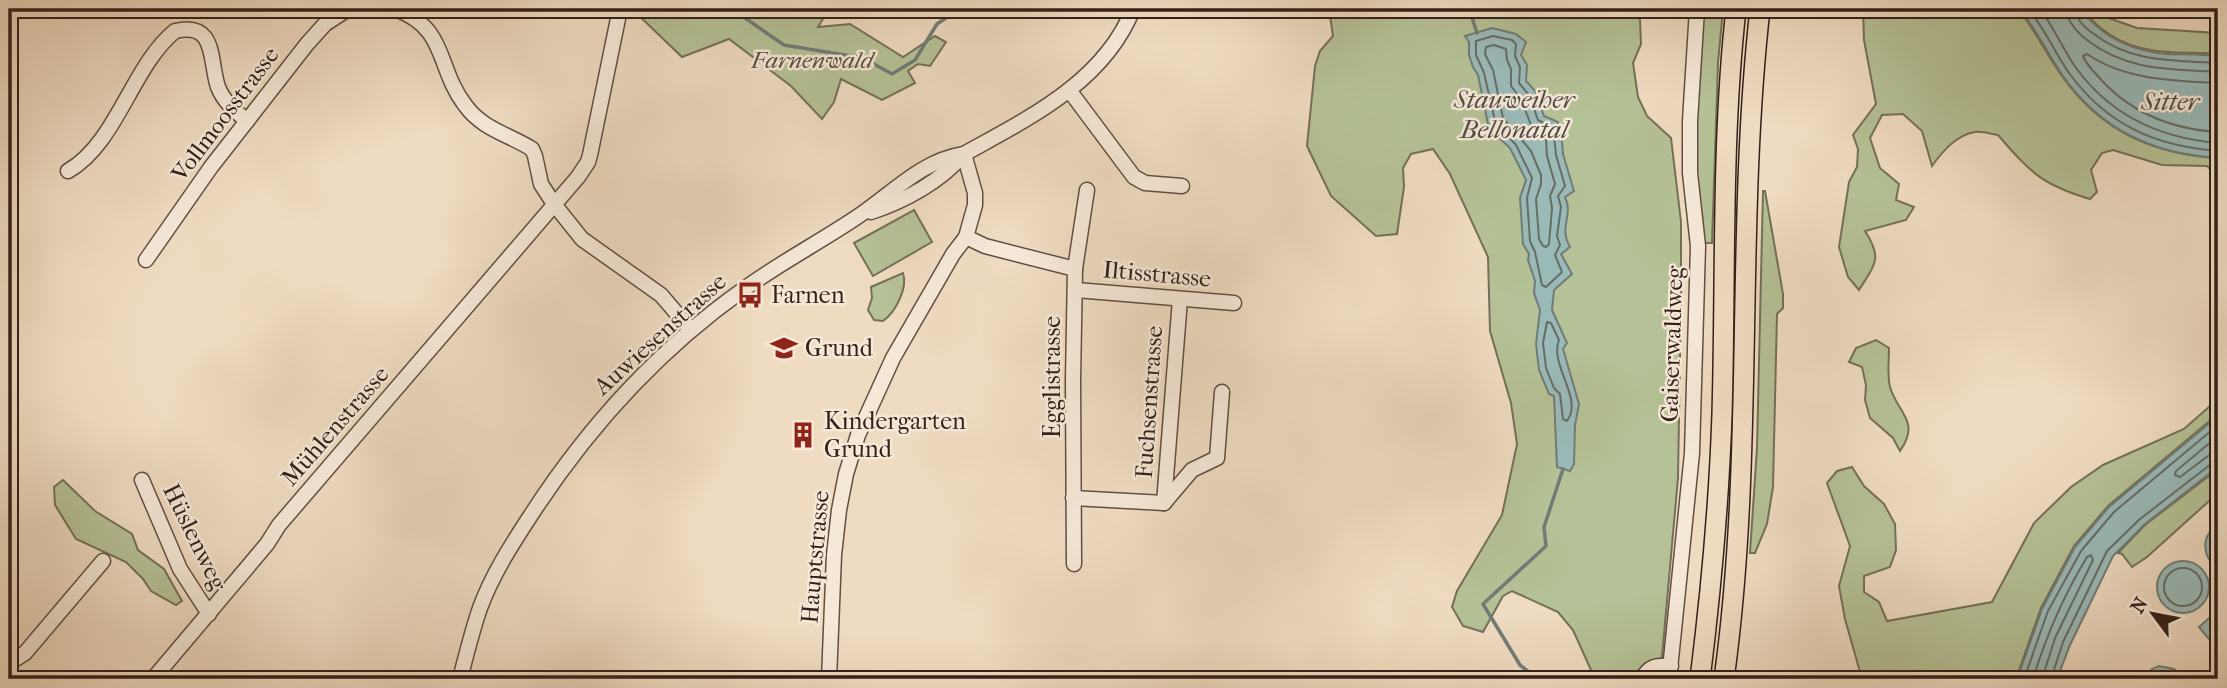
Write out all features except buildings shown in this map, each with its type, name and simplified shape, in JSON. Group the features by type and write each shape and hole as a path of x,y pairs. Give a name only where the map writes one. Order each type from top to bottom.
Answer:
{"highway":[{"path":"1700,679 1719,472 1728,136 1737,9"},
{"path":"1724,679 1733,616 1742,464 1750,170 1760,9"}],"street":[{"name":"Vollmoosstrasse","path":"146,260 247,121 321,27 334,17 353,9"},
{"path":"395,9 420,21 429,31 464,104 478,120 499,134 532,149 536,156 541,184 582,239 661,296 691,330"},
{"name":"Mühlenstrasse","path":"153,679 267,544 279,525 588,162 620,9"},
{"path":"964,154 1069,90 1110,51 1133,9"},
{"name":"Gaiserwaldweg","path":"1670,672 1692,453 1698,246 1690,173 1690,121 1697,9"},
{"path":"68,172 81,164 95,147 158,48 175,31 194,29 204,36 210,48 218,86 225,100 247,121"},
{"path":"1069,90 1134,177 1145,183 1182,186"},
{"name":"Auwiesenstrasse","path":"460,679 480,609 493,578 544,495 606,414 655,362 691,330 764,274 862,215 900,200 927,185 952,168 964,154"},
{"name":"Hauptstrasse","path":"829,679 830,623 842,491 854,446 873,399 906,333 966,237 975,205 975,193 964,154"},
{"name":"Egglistrasse","path":"1074,564 1076,270 1087,190"},
{"name":"Iltisstrasse","path":"966,237 985,246 1076,270"},
{"name":"Iltisstrasse","path":"1076,290 1234,303"},
{"name":"Fuchsenstrasse","path":"1073,498 1164,503 1180,299"},
{"path":"1164,503 1192,470 1217,458 1222,392"},
{"name":"Hüslenweg","path":"142,480 180,569 209,614"},
{"path":"10,679 9,663 25,653 103,561"},
{"path":"1642,679 1647,670 1657,665 1670,672"}],"green space":[{"name":"Farnenwald","path":"632,9 829,9 818,27 850,24 903,57 935,36 946,42 930,66 918,64 908,71 915,83 882,100 841,79 834,102 822,119 791,86 729,39 682,57"},
{"path":"1329,9 1635,9 1640,20 1641,44 1633,63 1638,97 1647,116 1671,138 1681,222 1678,478 1660,679 1595,679 1573,630 1558,612 1512,591 1503,596 1483,632 1463,626 1452,607 1457,591 1502,515 1517,444 1511,403 1490,331 1488,257 1450,174 1433,149 1411,154 1403,168 1404,187 1397,234 1376,236 1331,196 1307,146 1315,66 1320,51 1333,36"},
{"path":"1700,9 1723,9 1718,63 1712,243 1703,243 1694,174"},
{"path":"1863,9 2018,9 2062,76 2094,111 2111,125 2150,145 2194,156 2218,158 2218,177 2207,166 2162,165 2113,150 2102,153 2091,170 2097,192 2090,199 2038,176 1998,135 1978,132 1968,134 1956,140 1932,166 1922,131 1903,114 1882,115 1870,138 1880,168 1899,184 1896,200 1914,207 1906,220 1865,231 1874,248 1875,261 1859,290 1848,277 1839,247 1849,182 1857,167 1858,149 1853,135 1876,104 1864,40"},
{"path":"2083,9 2137,28 2218,33 2218,55 2155,51 2131,45 2100,27"},
{"path":"1763,191 1783,294 1783,308 1777,314 1773,487 1767,524 1755,553 1750,553 1757,448"},
{"path":"914,210 932,242 873,276 854,243"},
{"path":"903,273 904,285 896,306 883,321 874,320 868,310 872,298 871,287"},
{"path":"1876,340 1889,348 1890,387 1908,425 1906,441 1900,451 1893,438 1870,418 1865,400 1866,385 1862,367 1849,362 1856,348"},
{"path":"2218,399 2218,414 2108,506 2074,546 2041,608 2016,679 1862,679 1839,586 1850,546 1827,483 1837,471 1852,467 1864,486 1884,504 1895,524 1896,550 1890,567 1864,576 1864,592 1879,602 1887,621 1992,602 2034,523 2071,487 2103,465 2184,429"},
{"path":"2218,469 2218,493 2147,557 2132,567 2122,554 2118,553 2145,525"},
{"path":"63,480 95,511 132,534 138,550 164,569 182,601 176,605 151,591 126,562 76,539 55,505 54,487"}],"water":[{"name":"Sitter","path":"2019,9 2080,9 2098,28 2131,47 2155,53 2218,57 2218,158 2194,156 2150,145 2112,125 2078,95"},
{"name":"Stauweiher Bellonatal","path":"1492,28 1516,34 1526,42 1521,55 1527,65 1526,81 1535,91 1544,116 1558,122 1563,154 1574,191 1565,197 1568,210 1565,233 1570,247 1561,254 1572,274 1554,290 1552,310 1567,343 1563,349 1579,404 1575,425 1574,464 1570,471 1557,467 1554,396 1549,394 1539,370 1536,344 1540,310 1534,293 1535,281 1528,260 1529,254 1523,244 1520,198 1526,180 1510,148 1488,124 1478,75 1469,55 1469,42 1465,36"},
{"path":"2218,416 2218,467 2145,524 2113,556 2070,645 2057,679 2017,679 2042,609 2075,547 2109,507"},
{"path":"2218,525 2218,569 2209,559 2205,547 2208,535"},
{"path":"2183,561 2193,563 2201,569 2207,577 2207,597 2201,605 2193,611 2183,613 2173,611 2165,605 2159,597 2157,587 2159,577 2165,569 2173,563"},
{"path":"2218,612 2218,650 2199,627"},
{"path":"2159,666 2174,669 2184,679 2142,679"}],"waterway":[{"path":"732,9 784,45 863,58 892,74 915,60 937,24 959,9"},
{"path":"1462,9 1472,18 1477,33"},
{"path":"1538,679 1520,665 1483,604 1546,546 1544,527 1563,469"}],"place":[{"name":"Farnen","path":"750,295"},
{"name":"Grund","path":"784,348"},
{"name":"Kindergarten Grund","path":"803,435"}]}
